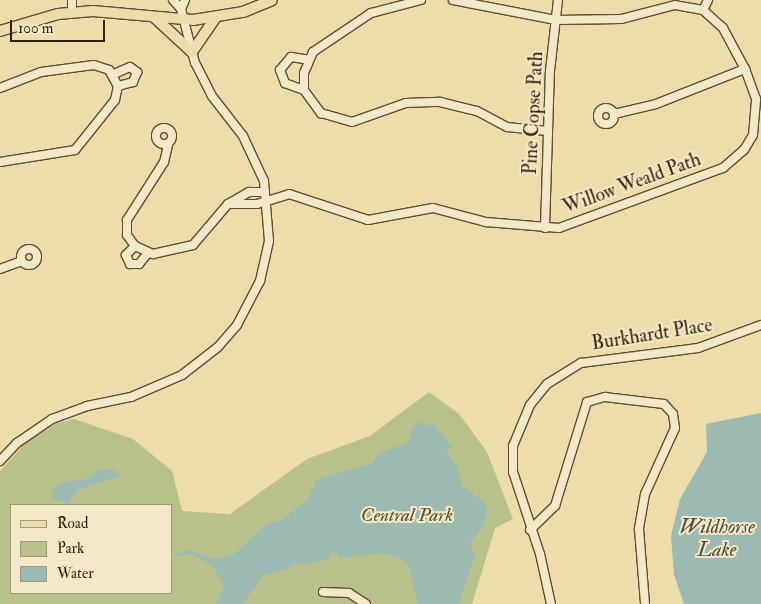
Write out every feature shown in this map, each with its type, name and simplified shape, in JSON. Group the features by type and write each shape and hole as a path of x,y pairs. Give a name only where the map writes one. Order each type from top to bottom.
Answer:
{"main road":[{"path":"0,31 72,12 154,17 182,14 216,17 272,0"},
{"path":"154,17 192,52 216,17"}],"street":[{"path":"72,0 72,12"},
{"path":"0,461 36,429 70,411 131,397 163,384 218,348 244,314 260,280 268,241 266,195 252,152 212,96 192,52 182,14 173,0"},
{"path":"182,14 185,0"},
{"path":"304,90 304,73 309,60 320,45 372,13 421,0"},
{"path":"453,0 556,20 605,21 671,5 690,3 703,10 708,0"},
{"name":"Pine Copse Path","path":"545,228 548,130 558,0"},
{"name":"Willow Weald Path","path":"266,195 302,196 368,220 433,208 486,222 545,228 575,225 723,168 744,150 758,117 745,69 723,28 703,10"},
{"path":"309,60 291,57 280,70 285,83 304,90 321,113 341,122 422,101 459,104 520,131 548,130"},
{"path":"0,88 56,68 94,65 114,74 118,86 115,100 75,150 0,162"},
{"path":"114,74 130,67 137,72 133,82 118,86"},
{"path":"614,114 656,104 745,69"},
{"path":"147,254 135,246 127,235 127,220 164,162 168,145"},
{"path":"135,246 126,256 130,264 139,264 147,254 193,244 228,204 249,192 266,195"},
{"path":"228,204 257,204 266,195"},
{"path":"0,268 22,260"},
{"name":"Burkhardt Place","path":"551,604 530,530 518,497 513,446 530,405 547,384 595,359 698,348 761,325"},
{"path":"530,530 555,506 586,402 605,397 664,404 673,414 674,428 645,494 639,529 645,604"},
{"path":"323,592 349,593 366,604"}],"green space":[{"name":"Central Park","path":"429,392 459,414 487,452 513,519 495,528 472,604 0,604 0,471 26,442 57,423 74,419 133,439 172,471 182,511 230,514 307,459 370,436"}],"water":[{"name":"Wildhorse Lake","path":"761,413 761,604 684,604 674,575 671,536 680,499 707,452 706,424"},
{"path":"421,421 426,427 433,423 452,447 446,452 457,466 462,486 482,500 488,511 482,528 470,543 475,555 459,604 418,604 409,566 404,560 384,553 342,558 333,552 328,559 305,565 294,562 286,570 263,575 243,604 216,604 224,586 212,565 191,554 172,557 186,550 216,559 233,555 267,524 282,520 308,499 317,479 372,464 378,454 410,441 410,431"},
{"path":"100,469 116,470 119,476 78,490 68,504 53,499 52,491 59,483 86,479"}]}
